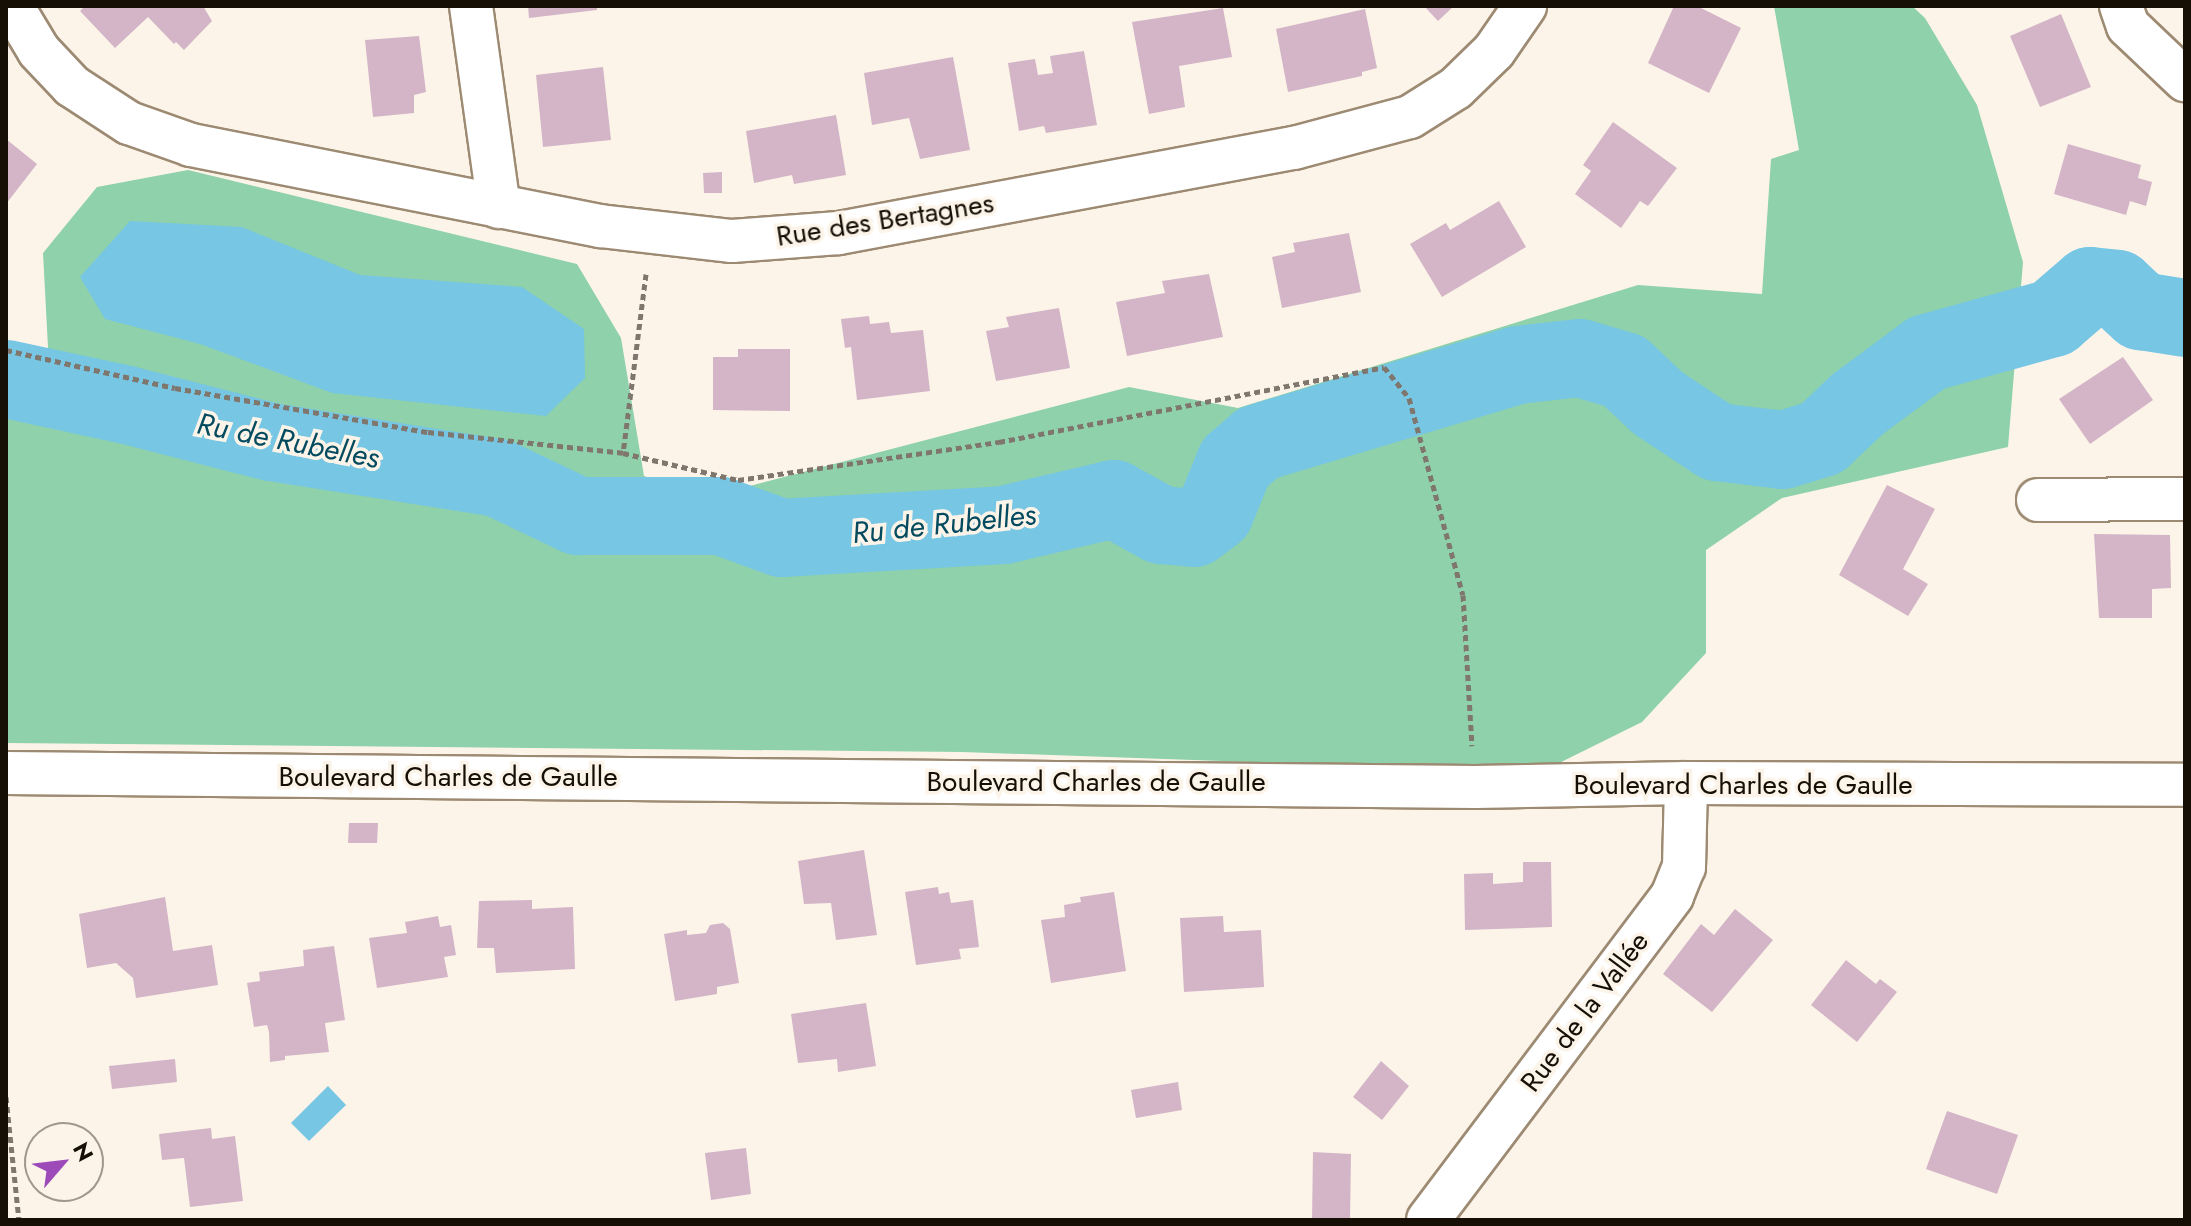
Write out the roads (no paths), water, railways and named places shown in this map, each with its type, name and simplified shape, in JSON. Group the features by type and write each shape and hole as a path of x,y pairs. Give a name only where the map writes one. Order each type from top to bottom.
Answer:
{"street":[{"name":"Rue des Bertagnes","path":"12,6 39,51 72,86 129,123 191,145 499,207 651,232 732,241 839,233 1294,148 1410,117 1466,79 1494,51 1525,6"},
{"path":"471,6 499,207"},
{"path":"2121,6 2128,26 2185,80"},
{"path":"2038,500 2185,499"},
{"name":"Boulevard Charles de Gaulle","path":"6,773 1475,787 1686,783 2185,785"},
{"name":"Rue de la Vallée","path":"1428,1220 1672,896 1684,867 1686,783"}],"water":[{"path":"130,221 242,227 360,275 522,287 584,329 585,378 546,416 332,393 200,344 105,319 80,277"},
{"path":"328,1086 346,1105 309,1141 291,1123"}],"waterway":[{"name":"Ru de Rubelles","path":"6,379 127,405 271,442 498,478 578,516 721,516 781,538 1004,525 1114,499 1161,525 1194,528 1215,512 1235,463 1258,443 1518,365 1580,358 1624,371 1658,403 1717,442 1783,450 1822,438 1858,404 1927,353 2053,318 2090,286 2117,289 2141,311 2185,318"}]}
